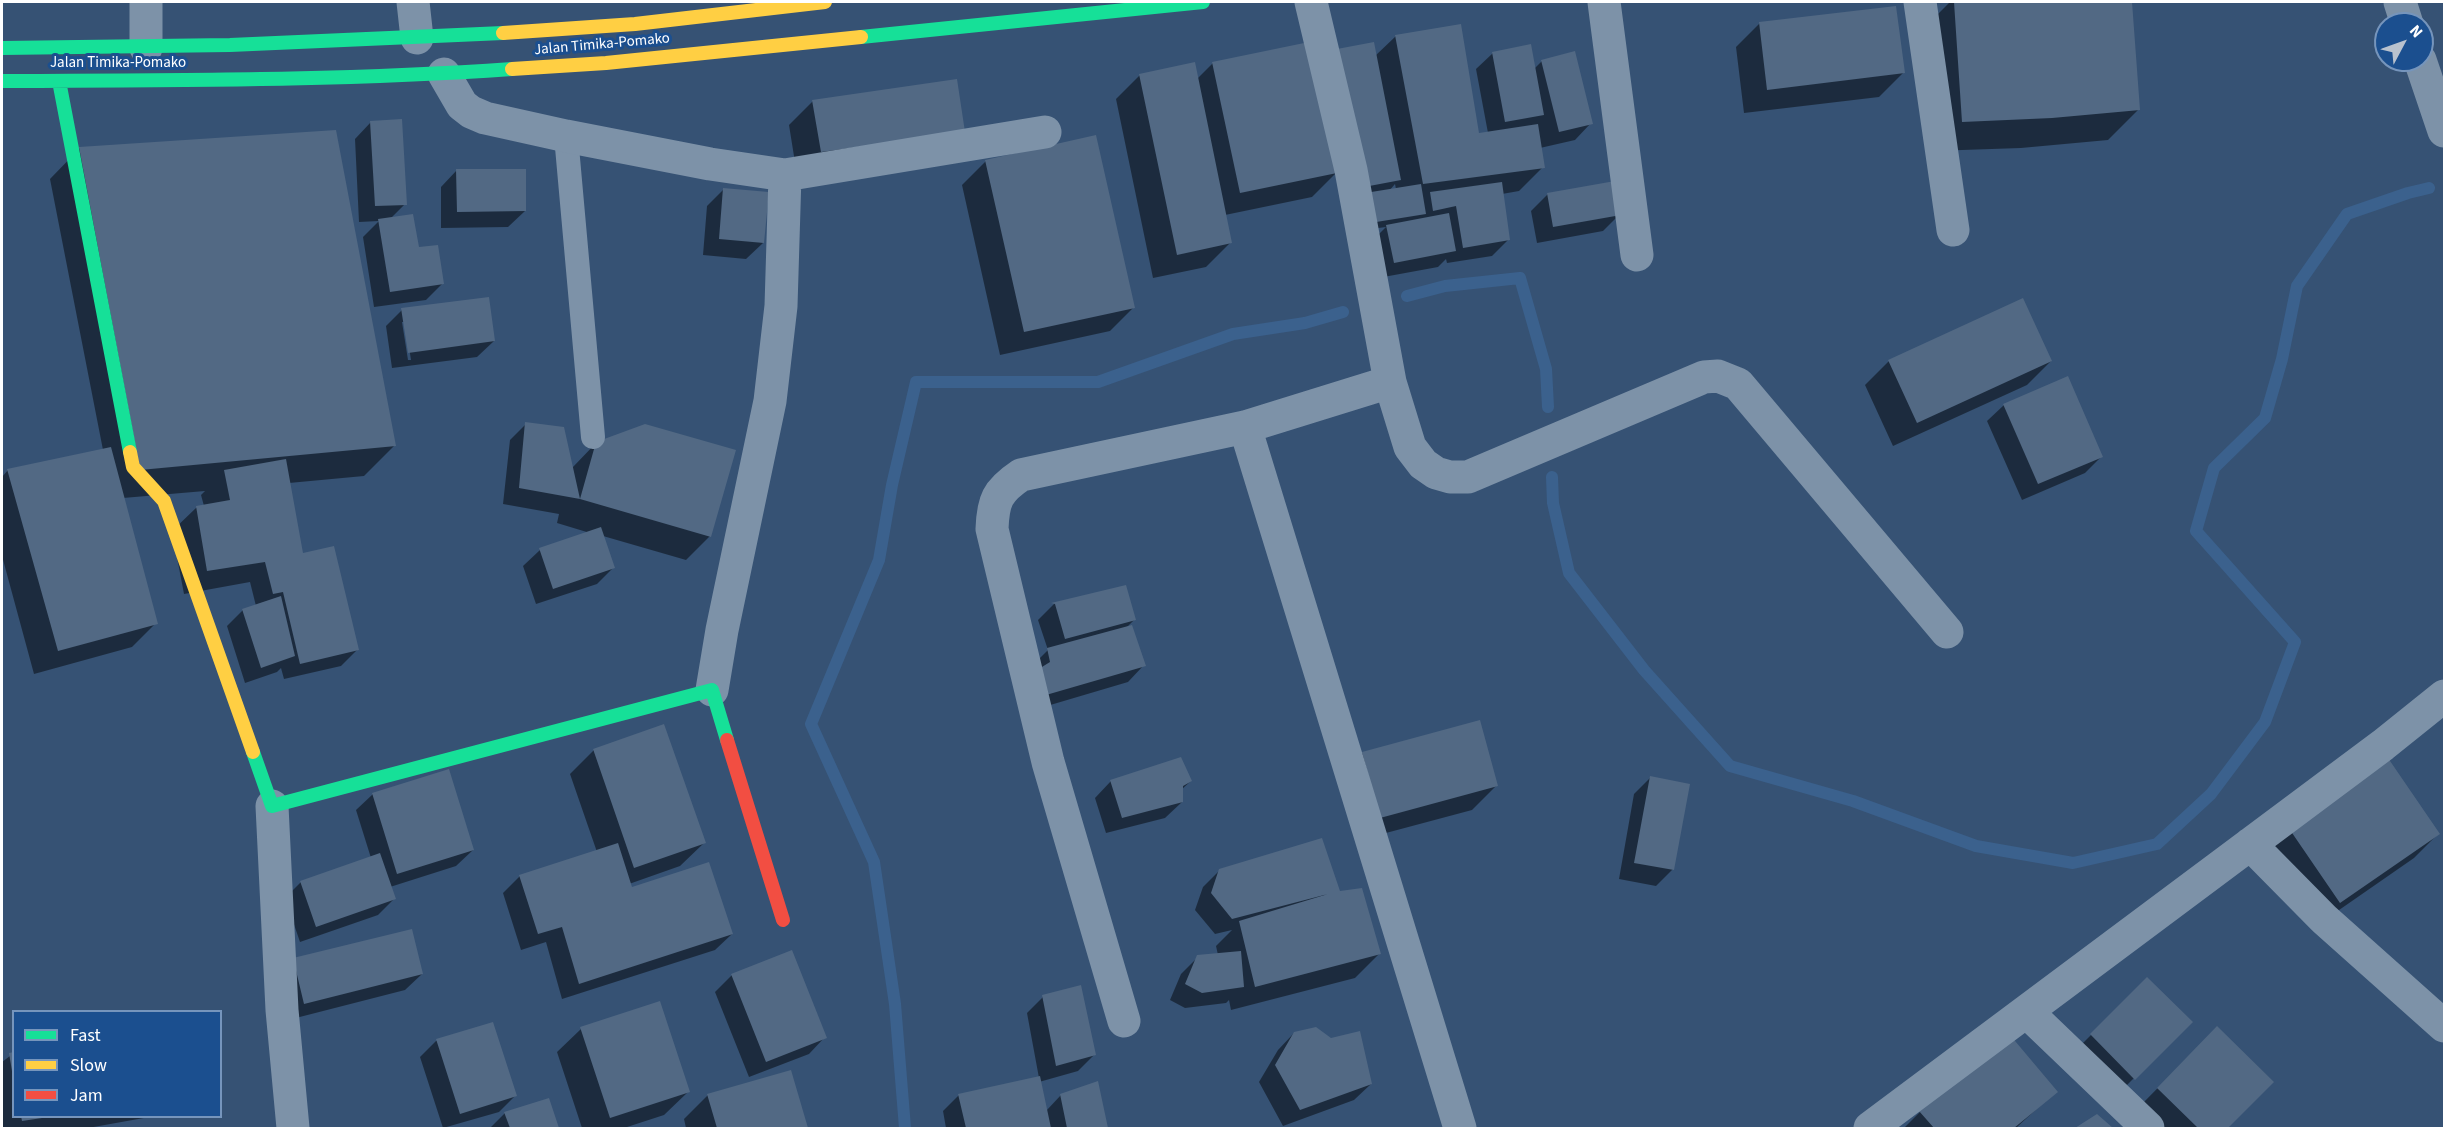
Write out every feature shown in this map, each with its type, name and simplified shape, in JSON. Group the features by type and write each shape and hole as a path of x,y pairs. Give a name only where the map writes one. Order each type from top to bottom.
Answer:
{"main road":[{"name":"Jalan Timika-Pomako","path":"2,48 146,48 417,38 612,26 738,6 825,2"},
{"name":"Jalan Timika-Pomako","path":"2,81 274,79 444,74 606,63 1203,2"},
{"path":"58,81 133,467 164,501 272,806 712,690 783,920"}],"street":[{"path":"146,2 146,48"},
{"path":"413,2 417,38"},
{"path":"1311,2 1351,170 1390,382 1410,447 1423,464 1436,473 1450,477 1468,477 1704,376 1718,376 1738,384 1947,632"},
{"path":"1604,2 1637,255"},
{"path":"1920,2 1953,230"},
{"path":"2424,72 2445,131"},
{"path":"444,74 462,105 471,112 566,136 710,164 785,175 1045,132"},
{"path":"712,690 722,630 770,401 781,306 785,175"},
{"path":"1124,1021 1048,762 992,529 993,508 1003,487 1021,475 1245,427 1390,382"},
{"path":"1245,427 1460,1128"},
{"path":"1870,1128 2383,745 2445,696"},
{"path":"272,806 282,1010 293,1128"},
{"path":"2250,844 2324,919 2445,1026"},
{"path":"2027,1012 2148,1128"}],"lane":[{"path":"566,136 593,437"}],"building":[{"path":"1954,2 2132,2 2140,110 2052,118 1962,122"},
{"path":"1896,6 1905,73 1767,90 1759,22"},
{"path":"1461,24 1479,133 1538,124 1545,168 1423,184 1395,35"},
{"path":"1309,42 1337,173 1240,193 1212,62"},
{"path":"1374,42 1401,180 1364,187 1337,49"},
{"path":"1531,44 1544,115 1505,122 1492,52"},
{"path":"1575,51 1593,124 1559,132 1541,60"},
{"path":"1195,62 1232,243 1177,255 1139,74"},
{"path":"957,79 965,132 821,152 812,100"},
{"path":"402,119 407,205 375,206 370,121"},
{"path":"336,130 396,446 140,470 79,147"},
{"path":"1096,135 1135,308 1024,332 985,160"},
{"path":"456,169 526,169 526,211 457,212"},
{"path":"1615,181 1621,215 1553,227 1547,193"},
{"path":"1502,182 1510,240 1463,248 1456,206 1433,211 1430,192"},
{"path":"1421,184 1426,214 1370,223 1365,193"},
{"path":"723,188 769,192 764,243 719,239"},
{"path":"1449,213 1456,251 1394,263 1386,225"},
{"path":"413,214 419,247 438,245 444,284 390,292 378,219"},
{"path":"489,297 495,341 408,353 401,308"},
{"path":"2023,298 2052,361 1917,423 1888,360"},
{"path":"2068,376 2103,457 2038,484 2003,404"},
{"path":"525,422 564,427 580,499 519,488"},
{"path":"645,424 736,450 711,537 580,499 596,442"},
{"path":"111,447 158,624 58,651 7,469"},
{"path":"286,459 303,553 334,546 359,650 300,664 283,592 273,594 265,562 207,571 196,506 230,500 224,470"},
{"path":"601,527 615,568 553,589 539,548"},
{"path":"1126,585 1136,620 1065,639 1055,604 1051,603"},
{"path":"281,596 295,656 261,668 242,609"},
{"path":"1132,625 1146,666 1046,695 1037,670 1050,662 1047,648"},
{"path":"1480,720 1498,786 1380,818 1362,752"},
{"path":"664,724 706,843 634,868 593,749"},
{"path":"1181,757 1192,781 1183,786 1183,802 1122,818 1110,780"},
{"path":"2388,758 2440,834 2340,903 2288,827"},
{"path":"449,769 474,850 397,874 372,793"},
{"path":"1650,776 1690,784 1674,870 1634,863"},
{"path":"1322,838 1340,891 1362,888 1381,954 1255,987 1239,921 1328,894 1232,919 1211,893 1219,869"},
{"path":"618,843 632,887 709,862 733,934 579,984 562,927 538,934 519,875"},
{"path":"380,853 396,899 316,927 300,881"},
{"path":"412,929 423,974 304,1004 293,958"},
{"path":"792,950 827,1038 766,1062 731,974"},
{"path":"1241,951 1244,987 1202,993 1185,984 1197,955"},
{"path":"2147,977 2193,1022 2135,1080 2090,1034"},
{"path":"1081,985 1096,1055 1056,1066 1042,995"},
{"path":"660,1001 690,1092 610,1118 580,1027"},
{"path":"493,1022 517,1096 460,1114 436,1039"},
{"path":"2217,1026 2274,1082 2228,1128 2198,1128 2157,1088"},
{"path":"1316,1027 1331,1038 1360,1031 1372,1084 1300,1110 1275,1065 1294,1032"},
{"path":"2010,1035 2058,1092 2014,1128 1934,1128 1919,1111"},
{"path":"12,1052 12,1071 9,1053"},
{"path":"791,1070 808,1128 717,1128 707,1094"},
{"path":"1040,1076 1051,1128 966,1128 958,1094"},
{"path":"1098,1081 1108,1128 1067,1128 1060,1094"},
{"path":"549,1098 559,1128 510,1128 504,1112"},
{"path":"2097,1114 2113,1128 2075,1128"},
{"path":"21,1118 42,1118 22,1121"}],"waterway":[{"path":"1552,477 1553,503 1569,573 1644,670 1730,766 1853,801 1976,846 2073,863 2157,844 2211,794 2265,722 2295,642 2196,531 2214,468 2265,418 2282,359 2297,286 2347,214 2429,188"},
{"path":"1407,296 1445,286 1520,278 1546,369 1548,407"},
{"path":"905,1128 895,1004 874,862 811,724 879,560 892,485 916,382 1098,382 1233,334 1305,323 1343,312"}],"traffic: fast":[{"path":"861,37 1203,2"},
{"path":"2,48 230,45 503,33"},
{"path":"2,81 321,78 512,69"},
{"path":"59,81 130,452"},
{"path":"253,752 272,806 712,690 727,740"}],"traffic: slow":[{"path":"503,33 635,24 825,2"},
{"path":"512,69 606,63 861,37"},
{"path":"130,452 133,467 164,501 253,752"}],"traffic: jam":[{"path":"727,740 783,920"}]}
